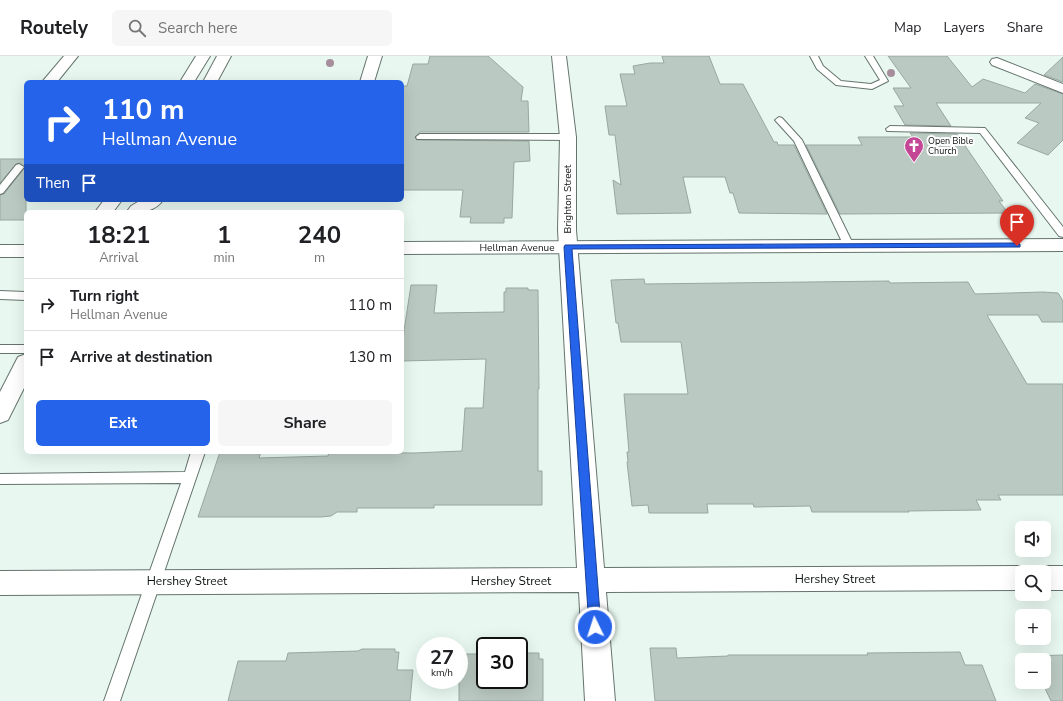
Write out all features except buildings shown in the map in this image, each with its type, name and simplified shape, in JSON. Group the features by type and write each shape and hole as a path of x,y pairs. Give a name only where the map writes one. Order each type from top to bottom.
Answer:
{"main road":[{"path":"51,80 71,56"},
{"path":"65,80 84,56"},
{"path":"188,80 202,56"},
{"path":"211,80 224,56"},
{"path":"368,80 375,56"},
{"path":"379,80 385,56"},
{"name":"Brighton Street","path":"560,56 568,137 566,224 600,701"},
{"path":"998,62 1063,89"},
{"path":"138,207 149,202"},
{"name":"Hellman Avenue","path":"404,248 1063,245"},
{"path":"0,250 24,251"},
{"path":"0,414 24,366"},
{"name":"Hershey Street","path":"0,583 154,581 1015,578"},
{"path":"1051,578 1063,578"}],"lane":[{"path":"814,56 820,67 839,83 872,86 884,81 869,56"},
{"path":"779,120 798,140 849,246"},
{"path":"890,129 982,130 1063,234"},
{"path":"420,137 568,137"},
{"path":"0,191 19,167"},
{"path":"0,295 24,296"},
{"path":"0,349 24,349"},
{"path":"112,701 197,454"},
{"path":"0,479 190,477"}],"place":[{"name":"Open Bible Church","path":"914,163"}],"route":[{"path":"595,627 568,247 1017,246"}]}
